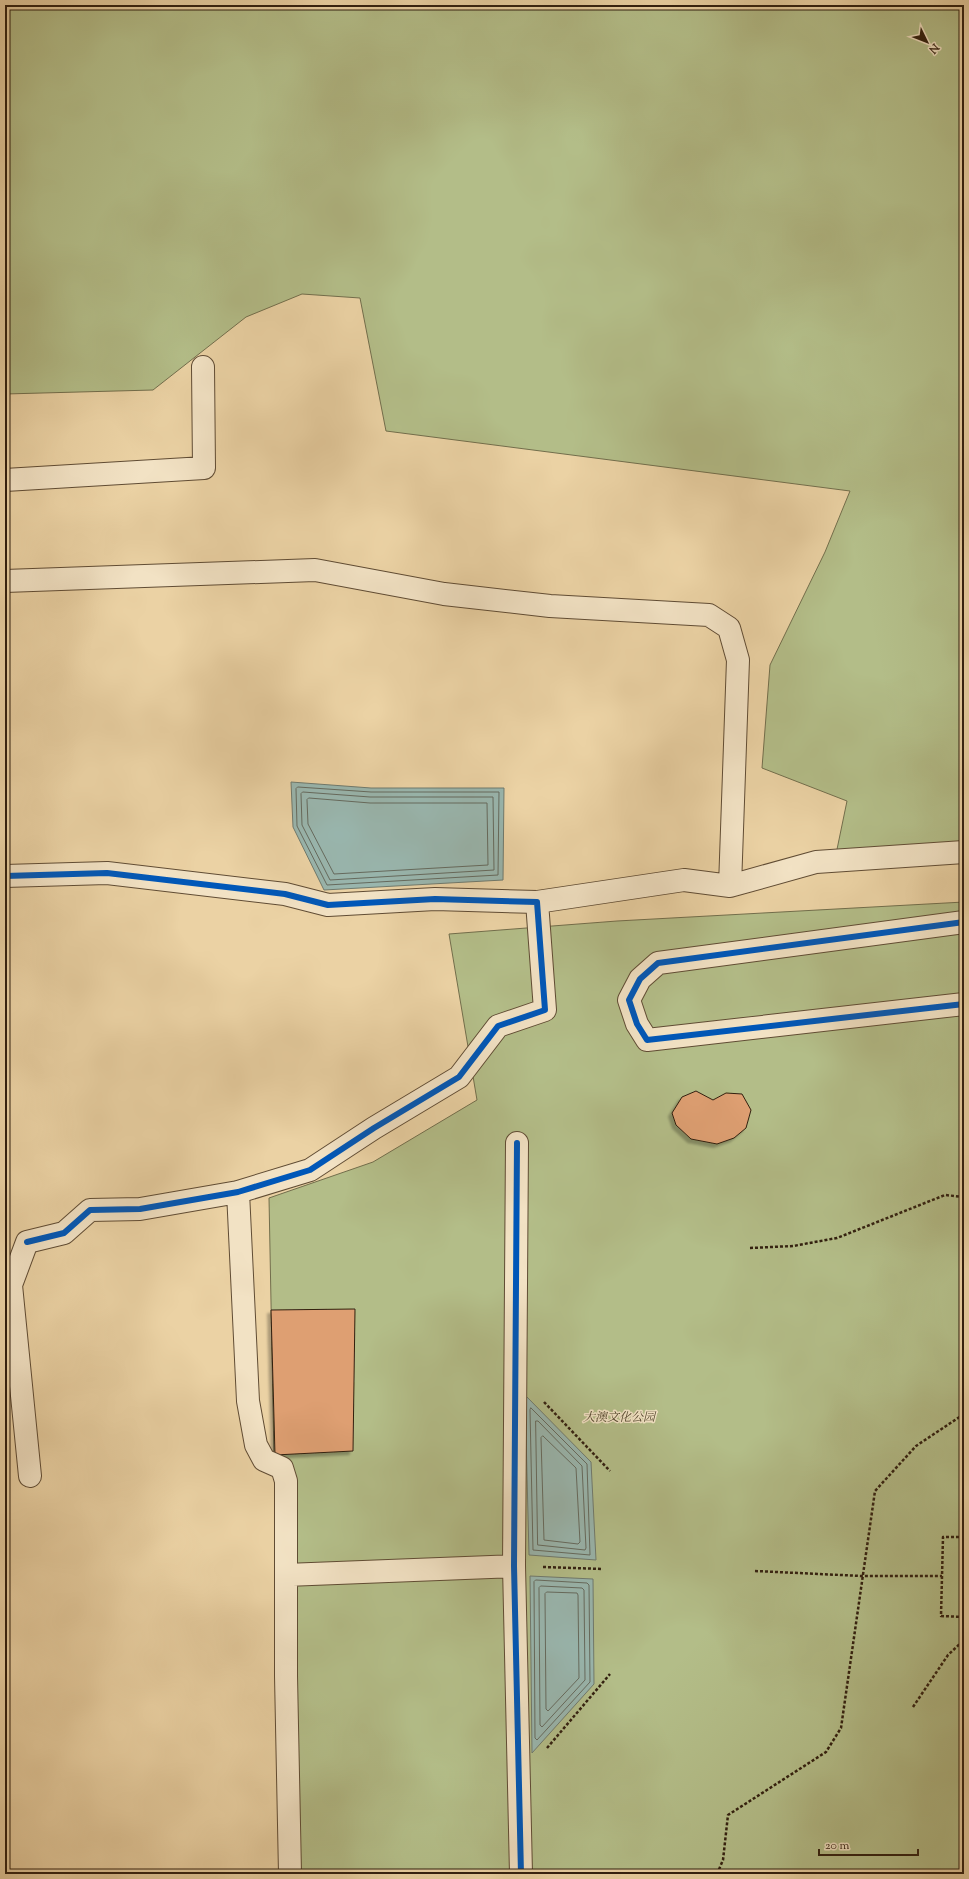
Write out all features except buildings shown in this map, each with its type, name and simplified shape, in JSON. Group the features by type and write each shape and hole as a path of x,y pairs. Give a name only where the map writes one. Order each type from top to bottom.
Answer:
{"street":[{"path":"5,480 204,468 203,367"},
{"path":"5,581 314,570 444,594 550,606 709,615 729,628 738,660 730,886"},
{"path":"5,876 106,873 285,894 328,905 435,899 537,902 684,880 730,886 816,862 964,852"},
{"path":"30,1476 10,1329 11,1285 27,1242 64,1233 90,1210 140,1209 238,1192 310,1170 374,1128 459,1077 498,1026 545,1010 537,902"},
{"path":"964,922 658,963 640,979 629,1000 636,1024 647,1040 964,1004"},
{"path":"516,1142 514,1566 521,1874"},
{"path":"238,1192 248,1401 256,1445 264,1460 282,1468 286,1481 286,1676 290,1874"},
{"path":"286,1575 514,1566"}],"path":[{"path":"750,1248 793,1246 837,1238 945,1195 964,1197"},
{"path":"515,1371 610,1472"},
{"path":"717,1874 723,1860 728,1815 826,1752 841,1728 875,1491 916,1446 964,1414"},
{"path":"964,1537 943,1537 941,1616 964,1617"},
{"path":"564,1567 603,1569"},
{"path":"755,1571 862,1576 942,1576"},
{"path":"913,1707 948,1655 964,1640"},
{"path":"519,1781 610,1674"}],"green space":[{"path":"5,5 964,5 964,845 835,859 847,801 762,768 770,665 825,552 850,491 386,431 360,298 302,294 246,317 153,390 5,394"},
{"name":"大澳文化公园","path":"964,902 964,1874 282,1874 269,1198 373,1162 477,1100 449,934 617,921"}],"water":[{"path":"291,782 371,788 504,788 503,880 324,890 293,827"},
{"path":"525,1395 591,1462 596,1560 529,1555"},
{"path":"530,1576 593,1579 594,1684 532,1753"}],"cycle path":[{"path":"5,876 107,873 285,894 328,905 435,899 537,902 545,1010 498,1026 459,1077 374,1128 310,1170 238,1192 140,1209 90,1210 64,1233 27,1242"},
{"path":"964,922 658,963 640,979 629,1000 637,1024 647,1040 964,1004"},
{"path":"517,1143 514,1566 521,1874"}]}
